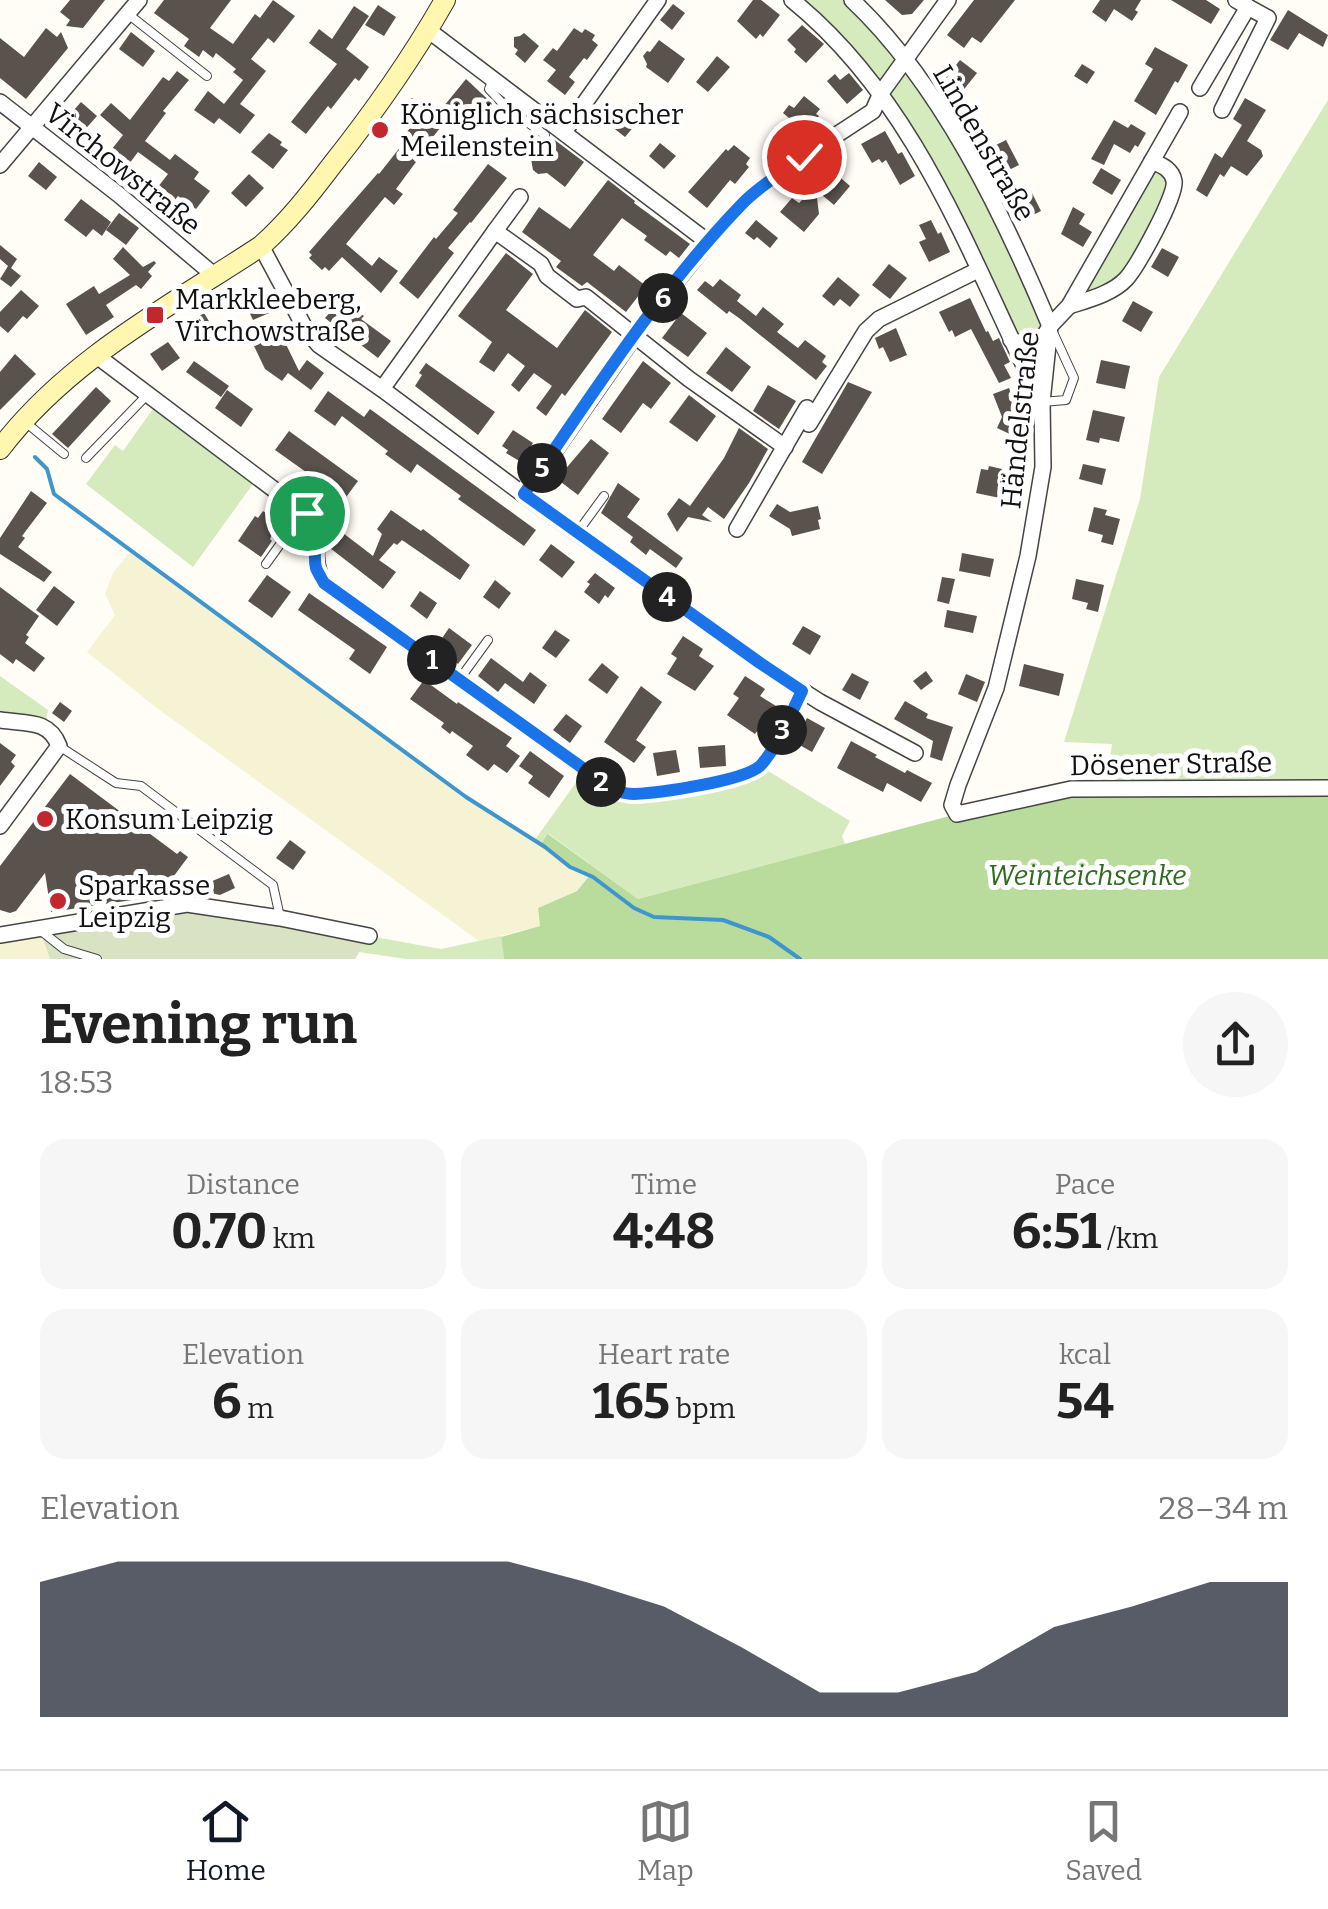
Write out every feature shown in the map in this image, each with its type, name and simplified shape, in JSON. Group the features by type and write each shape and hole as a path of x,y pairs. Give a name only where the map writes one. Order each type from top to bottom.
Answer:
{"main road":[{"path":"3,439 56,386 96,356 261,246 306,199 396,81 446,0"}],"street":[{"path":"0,165 139,0"},
{"path":"564,132 658,0"},
{"path":"792,0 838,43 881,93 925,160 1042,402"},
{"name":"Lindenstraße","path":"852,0 906,59 949,120 1032,280 1050,326"},
{"path":"524,494 636,335 708,242 745,200 873,111 881,93 948,0"},
{"path":"1200,88 1242,3 1268,18 1222,110"},
{"path":"428,30 708,242"},
{"name":"Virchowstraße","path":"0,102 215,276"},
{"name":"Händelstraße","path":"958,814 952,805 996,688 1028,556 1044,467 1042,402 1050,326 1069,306 1180,112"},
{"path":"1069,306 1113,289 1126,279 1152,235 1174,191 1171,173 1152,160"},
{"path":"382,389 520,197"},
{"path":"495,230 541,264 547,276 577,299 586,297 688,379 785,447"},
{"path":"261,246 312,338 760,663 802,691 915,753"},
{"path":"737,530 785,447 866,331 879,319 978,270"},
{"path":"1011,340 1036,344 1050,326"},
{"path":"96,356 313,519 317,532 316,570 324,583 620,792 633,794 691,786 751,773 772,749 802,691"},
{"path":"0,720 45,726 59,746 0,826"},
{"name":"Dösener Straße","path":"958,814 1070,788 1328,788"},
{"path":"0,935 186,904 369,936"}],"lane":[{"path":"128,14 207,76"},
{"path":"494,78 489,88 505,106 545,135"},
{"path":"1042,402 1066,400 1074,378 1050,326"},
{"path":"86,458 148,394"},
{"path":"24,421 64,454"},
{"path":"577,533 604,496"},
{"path":"266,564 304,511"},
{"path":"459,680 488,640"},
{"path":"59,746 116,784 140,786 273,885 280,918"},
{"path":"40,930 64,949 98,959"}],"shaded area":[{"path":"130,552 466,797 570,867 589,875 577,891 538,908 540,926 479,941 158,709 87,652 115,615 105,594 113,573"},
{"path":"40,930 50,959 0,959 0,935"}],"green space":[{"path":"792,0 852,0 949,120 1050,326 1044,337 1011,340 881,93"},
{"path":"1328,100 1328,788 1106,789 1112,744 1064,742 1140,499 1159,377"},
{"path":"1152,161 1174,178 1126,279 1069,306"},
{"path":"158,402 258,477 193,567 86,484 115,445 123,451"},
{"path":"0,676 48,710 45,726 0,720"},
{"path":"760,766 850,821 842,836 845,844 638,899 549,834 540,845 534,841 585,770 633,794"},
{"name":"Weinteichsenke","path":"1328,788 1328,959 504,959 501,937 540,926 538,908 577,891 589,876 540,845 548,834 638,899 1056,791"},
{"path":"187,904 369,936 355,959 50,959 40,930"},
{"path":"369,936 441,949 501,936 504,959 407,959 359,952"}],"building":[{"path":"70,0 105,0 83,28 66,26 70,20 60,12"},
{"path":"164,0 231,0 210,28 233,44 255,14 260,18 273,0 295,16 274,43 268,38 251,59 266,71 240,104 255,115 240,134 219,118 214,124 194,110 208,91 224,104 243,80 216,53 213,58 203,50 199,57 184,46 189,39 154,13"},
{"path":"753,0 761,0 780,15 763,37 760,34 756,39 737,21"},
{"path":"885,0 924,0 912,14 902,15"},
{"path":"974,0 1015,0 981,43 972,37 964,48 947,35"},
{"path":"1100,0 1141,0 1132,21 1114,9 1106,22 1092,12"},
{"path":"1171,0 1206,0 1220,9 1211,24"},
{"path":"673,4 685,13 672,30 660,20"},
{"path":"378,5 396,17 384,36 365,25"},
{"path":"354,6 369,16 346,49 369,67 359,81 355,78 331,109 328,106 306,134 291,122 337,64 309,43 319,29 332,39"},
{"path":"1288,10 1328,35 1323,47 1299,33 1288,50 1270,40"},
{"path":"802,25 824,44 806,63 787,40"},
{"path":"46,28 57,37 61,32 68,48 26,99 0,78 0,38 24,57"},
{"path":"574,28 595,35 592,40 598,45 569,77 575,82 565,95 547,81 556,70 543,60 553,48 557,51"},
{"path":"131,32 155,51 143,67 119,49"},
{"path":"524,33 539,46 525,63 515,54 518,50 514,47 514,37"},
{"path":"659,40 685,59 668,83 646,67 643,56"},
{"path":"1155,47 1188,65 1156,115 1134,101 1153,69 1145,64"},
{"path":"717,56 730,67 708,92 696,82"},
{"path":"960,60 977,73 961,93 944,80"},
{"path":"1082,64 1095,72 1087,84 1074,76"},
{"path":"177,71 189,80 145,141 170,160 175,154 199,172 194,179 210,191 196,209 178,196 164,214 147,201 168,174 138,152 126,168 108,154 123,135 100,115 111,103 130,120 163,77 169,81"},
{"path":"849,73 863,90 847,104 827,81 835,74 840,80"},
{"path":"466,79 496,107 477,131 451,114 396,189 403,194 394,205 385,197 346,244 372,266 379,257 398,271 381,293 342,257 329,271 325,267 322,270 309,258 309,252 409,136 406,133 418,118 405,107 412,98 435,117"},
{"path":"804,96 820,109 806,132 783,113 789,105 794,108"},
{"path":"1245,98 1266,110 1247,141 1261,150 1263,156 1247,176 1231,166 1224,177 1220,174 1207,197 1196,190 1215,153 1222,158 1242,125 1233,119"},
{"path":"81,102 97,116 81,134 65,120"},
{"path":"613,105 636,124 625,137 602,119"},
{"path":"1114,120 1146,133 1130,153 1114,144 1104,165 1091,159"},
{"path":"885,131 915,176 900,185 886,160 872,163 861,144"},
{"path":"269,133 288,150 273,169 251,152"},
{"path":"552,138 584,162 565,187 547,173 533,170 528,157 540,141"},
{"path":"1006,140 1019,165 1001,174 988,149"},
{"path":"660,143 676,156 664,169 649,156"},
{"path":"734,145 750,158 746,164 749,167 735,184 730,180 707,208 688,192"},
{"path":"39,162 57,177 46,190 28,176"},
{"path":"488,164 507,178 448,248 454,253 418,299 399,283 458,213 453,210"},
{"path":"1101,168 1121,180 1112,195 1092,183"},
{"path":"826,170 850,186 834,205 816,190 819,214 804,232 780,212 792,198 799,203"},
{"path":"249,174 264,188 246,207 231,193"},
{"path":"608,180 690,244 679,258 670,251 666,256 622,218 593,255 614,271 619,265 646,286 626,312 587,282 582,286 556,267 561,261 522,232 539,207 570,229"},
{"path":"1030,189 1041,211 1019,222 1008,199"},
{"path":"81,199 111,222 102,236 93,229 86,237 64,220"},
{"path":"1073,207 1085,214 1079,224 1092,232 1083,247 1061,234"},
{"path":"119,213 139,228 126,245 106,230"},
{"path":"756,220 778,238 770,248 745,233"},
{"path":"931,220 950,252 929,262 919,242 926,239 919,225"},
{"path":"0,245 17,259 11,268 21,276 11,287 0,279 8,266 0,259"},
{"path":"123,247 143,267 156,263 148,272 152,276 141,289 136,285 106,305 114,317 86,335 66,304 94,286 99,294 130,275 113,259"},
{"path":"1162,248 1179,257 1168,277 1151,267"},
{"path":"506,253 533,274 506,310 557,348 585,310 612,332 546,416 536,408 552,386 534,373 519,392 511,385 525,366 508,353 494,372 479,362 492,342 458,316"},
{"path":"889,264 907,278 890,299 872,285"},
{"path":"838,277 860,295 850,307 840,299 834,306 822,296"},
{"path":"720,279 741,295 737,301 756,316 763,307 784,324 777,332 798,348 805,340 826,356 822,362 827,366 816,380 739,318 729,311 727,314 697,290 705,281 713,287"},
{"path":"264,287 274,311 253,320 242,297"},
{"path":"21,290 39,306 8,333 0,326 0,312"},
{"path":"335,295 391,341 378,358 361,345 365,339 347,326 343,332 325,318 332,310 326,306"},
{"path":"970,298 986,332 993,341 999,338 1010,362 1004,365 1011,378 999,383 971,329 955,337 952,330 949,332 939,312"},
{"path":"1133,301 1153,312 1141,332 1122,321"},
{"path":"204,313 215,331 197,342 187,325"},
{"path":"681,313 707,333 688,357 662,338"},
{"path":"896,328 907,355 890,362 875,338"},
{"path":"281,334 299,371 307,360 324,373 311,390 288,373 282,381 265,369 254,346"},
{"path":"168,342 180,358 162,371 150,354"},
{"path":"726,347 751,367 732,392 706,373"},
{"path":"15,354 36,374 0,410 0,372"},
{"path":"1101,360 1130,366 1125,389 1096,383"},
{"path":"194,361 229,386 221,397 186,372"},
{"path":"643,361 671,383 651,409 643,403 621,433 602,419"},
{"path":"426,363 495,412 478,435 415,386"},
{"path":"848,382 872,392 822,474 802,462"},
{"path":"768,385 796,401 779,429 753,411"},
{"path":"96,387 111,401 68,448 52,434"},
{"path":"1009,388 1021,421 1014,436 997,428 1002,417 993,394"},
{"path":"227,390 253,409 241,427 215,408"},
{"path":"328,391 364,417 370,409 536,530 524,546 417,464 411,473 342,416 335,426 314,411"},
{"path":"689,395 716,416 697,442 669,422"},
{"path":"1093,410 1125,417 1119,442 1086,440"},
{"path":"739,428 768,449 749,483 724,519 708,507 702,515 712,522 688,517 677,532 667,514 679,498 690,506 724,458"},
{"path":"513,430 533,443 521,462 502,446"},
{"path":"289,431 358,481 341,504 310,482 313,477 275,450"},
{"path":"591,439 609,453 578,495 557,479"},
{"path":"1083,464 1106,469 1102,485 1079,479"},
{"path":"989,466 1002,469 1005,474 1000,498 976,493 981,469 988,470"},
{"path":"618,483 640,499 627,517 683,558 676,568 650,549 646,555 630,542 633,537 601,513"},
{"path":"31,491 47,503 18,547 52,572 44,582 0,554 0,538"},
{"path":"777,504 790,512 818,506 820,529 792,536 790,529 769,516"},
{"path":"1094,507 1120,519 1113,545 1101,542 1103,535 1088,531"},
{"path":"391,510 470,565 460,580 402,540 379,560 396,572 383,589 330,548 343,533 373,556 382,534 377,529"},
{"path":"263,511 278,522 261,557 238,541"},
{"path":"551,544 575,562 562,578 539,560"},
{"path":"962,553 994,559 990,577 959,571"},
{"path":"595,573 615,588 599,604 584,592"},
{"path":"267,575 291,592 272,618 248,601"},
{"path":"942,577 955,579 949,604 937,601"},
{"path":"1076,579 1104,585 1098,612 1086,609 1088,603 1072,599"},
{"path":"495,580 511,593 499,609 483,597"},
{"path":"54,586 75,602 57,626 36,610"},
{"path":"0,587 39,616 25,643 45,658 34,672 16,659 13,664 0,654"},
{"path":"420,591 437,603 427,619 410,606"},
{"path":"309,593 387,647 370,674 349,659 355,650 298,610"},
{"path":"947,610 977,616 973,633 944,627"},
{"path":"803,626 821,636 810,655 792,644"},
{"path":"449,628 472,645 458,664 436,647"},
{"path":"555,630 570,640 556,658 542,648"},
{"path":"683,636 703,649 699,656 714,666 695,691 667,674 677,658 671,654"},
{"path":"491,658 523,682 530,672 547,685 534,704 505,683 498,692 478,676"},
{"path":"602,663 619,677 607,694 588,680"},
{"path":"1024,664 1064,674 1059,696 1019,686"},
{"path":"926,671 933,681 921,690 913,681"},
{"path":"852,673 869,682 860,700 842,690"},
{"path":"966,674 985,682 977,702 958,694"},
{"path":"745,676 765,689 760,696 776,706 755,734 727,715 739,698 733,694"},
{"path":"424,680 512,738 506,746 520,756 507,773 494,764 488,771 466,755 473,746 452,731 450,734 441,727 444,723 410,699"},
{"path":"641,686 662,702 636,740 646,747 634,763 604,742"},
{"path":"905,701 928,714 926,718 953,727 942,761 930,757 933,741 894,719"},
{"path":"60,702 72,711 64,722 52,713"},
{"path":"566,714 582,726 570,743 553,730"},
{"path":"807,718 825,728 812,752 794,742"},
{"path":"851,741 905,773 907,770 932,783 921,802 887,783 883,792 837,768"},
{"path":"0,743 16,755 11,762 15,766 0,786"},
{"path":"725,745 726,766 700,768 698,747"},
{"path":"676,750 680,772 657,776 653,753"},
{"path":"530,751 564,776 549,798 528,783 533,776 519,766"},
{"path":"70,774 177,854 180,851 188,857 159,896 51,912 45,873 16,911 0,910 0,866"},
{"path":"290,840 306,852 293,870 276,858"},
{"path":"229,874 235,888 220,895 206,892 203,885"}],"waterway":[{"path":"35,457 47,469 54,494 466,797 570,867 593,877 634,908 654,917 723,920 769,937 800,959"}],"place":[{"name":"Königlich sächsischer Meilenstein","path":"380,130"},
{"name":"Markkleeberg, Virchowstraße","path":"155,315"},
{"name":"Konsum Leipzig","path":"45,819"},
{"name":"Sparkasse Leipzig","path":"58,901"}],"route":[{"path":"307,513 317,532 316,570 324,583 605,784 633,794 751,773 772,749 802,691 524,494 649,315 708,242 745,200 804,157"}]}
